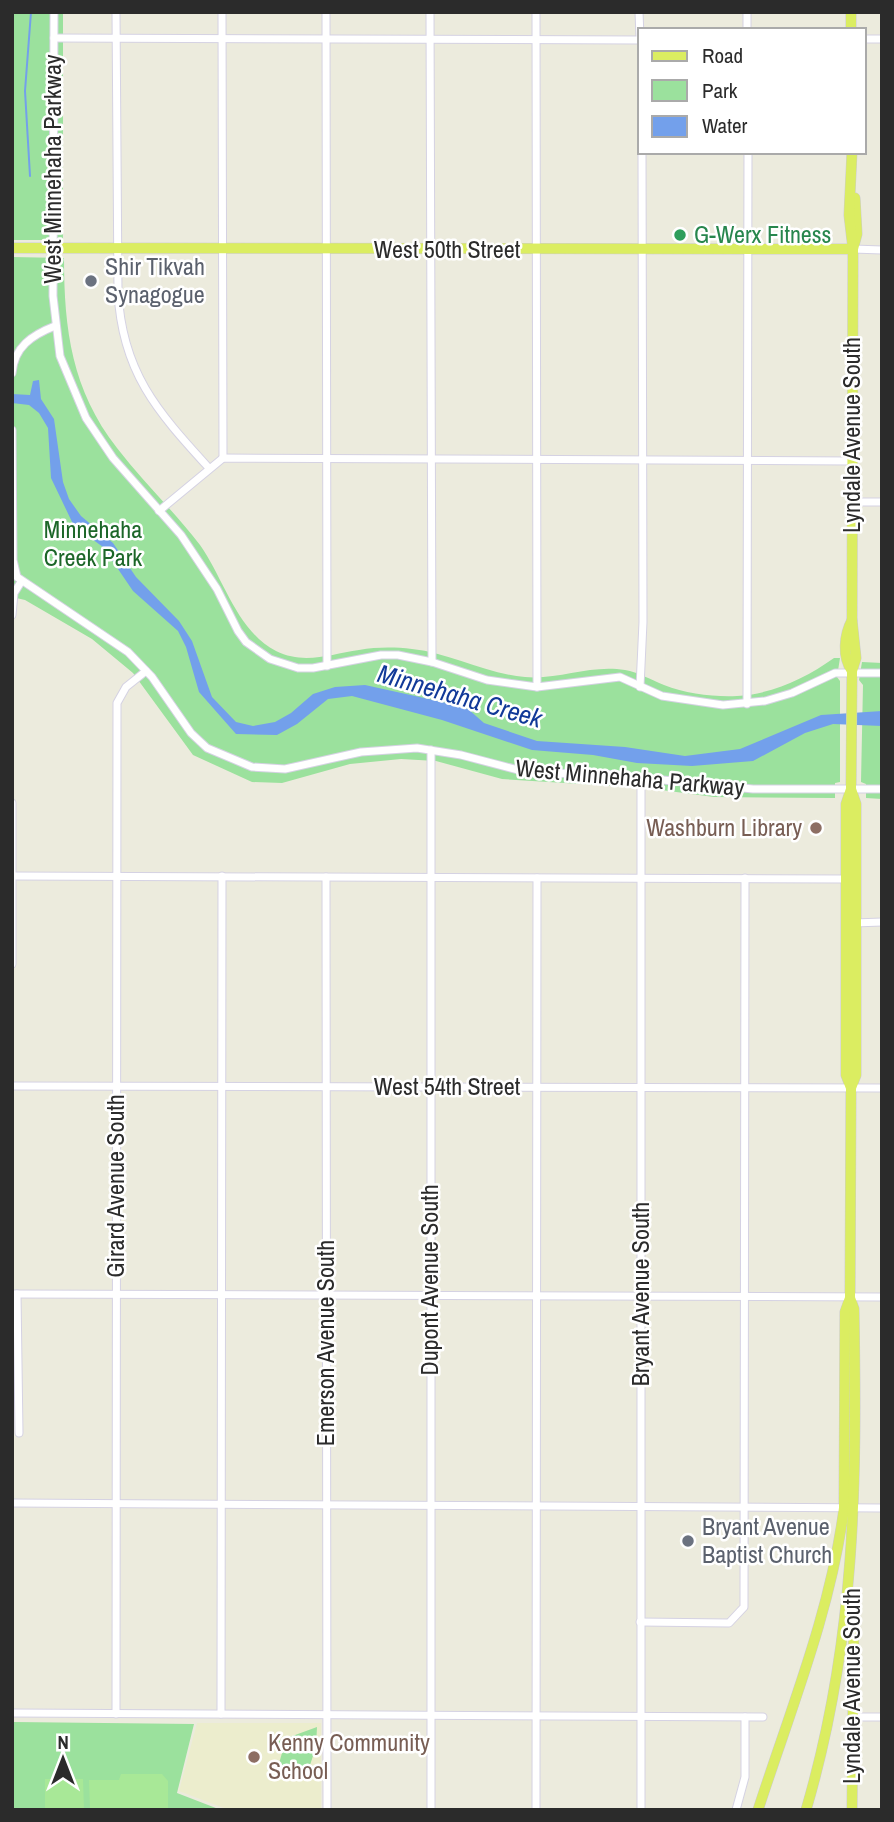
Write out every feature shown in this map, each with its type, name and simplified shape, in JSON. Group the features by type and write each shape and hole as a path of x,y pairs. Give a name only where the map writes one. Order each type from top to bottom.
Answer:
{"main road":[{"name":"Lyndale Avenue South","path":"851,1088 846,1075 844,922 847,801 851,789 852,735 852,671 846,659 846,633 852,620 853,249 857,220 852,154"},
{"name":"West 50th Street","path":"12,248 643,251 853,249"},
{"name":"Lyndale Avenue South","path":"849,1508 845,1312 850,1297 851,1088 856,1075 856,802 851,789"},
{"path":"806,1810 837,1680 847,1619 851,1562 849,1508"},
{"path":"758,1810 826,1597 849,1508"},
{"name":"Lyndale Avenue South","path":"851,1562 855,1619 852,1810"}],"street":[{"name":"West Minnehaha Parkway","path":"54,12 52,248 55,326 63,367 86,418 113,458 200,561 246,642 264,656 298,668 327,666 381,655 432,662 487,680 537,687 620,677 640,687 702,704 747,704 792,694 835,673 882,673"},
{"path":"116,12 120,321 132,368 168,424 208,467"},
{"path":"222,12 223,458"},
{"path":"326,12 327,666"},
{"path":"429,12 432,662"},
{"path":"536,12 537,687"},
{"path":"54,38 638,38"},
{"path":"640,687 642,154"},
{"path":"747,704 748,154"},
{"name":"West 50th Street","path":"853,249 882,250"},
{"path":"12,373 21,347 55,326"},
{"path":"12,429 13,560 15,573 21,582 13,597 12,615"},
{"path":"159,511 208,467 223,458 852,461"},
{"path":"853,502 882,502"},
{"name":"West Minnehaha Parkway","path":"21,582 107,636 146,671 198,740 220,756 241,764 285,769 381,749 431,750 522,772 641,778 753,789 882,789"},
{"name":"Girard Avenue South","path":"116,1713 117,703 126,687 146,671"},
{"name":"Dupont Avenue South","path":"431,750 431,1810"},
{"name":"Bryant Avenue South","path":"641,778 641,1810"},
{"path":"12,803 12,964"},
{"path":"12,876 846,879"},
{"path":"221,1714 222,876"},
{"name":"Emerson Avenue South","path":"327,877 327,1810"},
{"path":"536,1810 537,878"},
{"path":"640,1622 729,1623 736,1619 745,1602 745,878"},
{"path":"844,922 882,922"},
{"name":"West 54th Street","path":"12,1086 882,1088"},
{"path":"19,1433 15,1294 882,1297"},
{"path":"12,1503 882,1508"},
{"path":"12,1713 763,1717"},
{"path":"736,1810 745,1777 745,1717"},
{"path":"852,1717 882,1717"}],"shaded area":[{"name":"Kenny Community School","path":"197,1723 321,1723 321,1810 229,1810 179,1791"}],"green space":[{"path":"12,12 63,12 63,240 12,240"},
{"name":"Minnehaha Creek Park","path":"12,257 64,258 69,334 80,381 90,404 117,448 200,545 241,618 251,631 276,651 307,658 372,648 412,649 496,672 525,677 600,669 625,670 681,691 728,696 750,695 776,688 812,672 834,658 840,658 837,677 840,681 840,782 835,783 835,798 714,797 646,788 502,779 436,761 401,759 350,764 282,783 252,782 193,755 133,673 92,639 25,600 12,597"},
{"path":"862,662 882,663 882,799 866,798 866,784 861,782 863,685 859,680"},
{"path":"14,1722 194,1724 177,1793 221,1810 13,1810"},
{"path":"317,1727 316,1747 306,1777 278,1767 284,1746 276,1742"},
{"path":"121,1774 162,1774 168,1781 168,1810 90,1810 89,1780 119,1780"},
{"path":"45,1779 83,1779 84,1810 45,1810"}],"water":[{"name":"Minnehaha Creek","path":"39,380 41,399 54,419 63,482 69,499 81,516 113,543 136,577 179,621 192,641 212,697 236,722 253,726 275,722 291,713 313,694 335,687 365,685 456,705 468,709 484,723 537,741 625,747 685,756 740,749 821,715 882,711 882,726 833,724 805,733 753,761 692,766 637,763 593,755 532,750 442,720 352,696 328,699 297,724 277,735 236,734 199,692 186,647 178,631 133,591 103,547 74,526 51,478 48,428 39,413 29,405 12,403 12,394 30,395 33,381"}],"waterway":[{"path":"30,176 25,91 31,12"}],"place":[{"name":"G-Werx Fitness","path":"680,235"},
{"name":"Shir Tikvah Synagogue","path":"91,281"},
{"name":"Washburn Library","path":"816,828"},
{"name":"Bryant Avenue Baptist Church","path":"688,1541"},
{"name":"Kenny Community School","path":"254,1757"}]}
